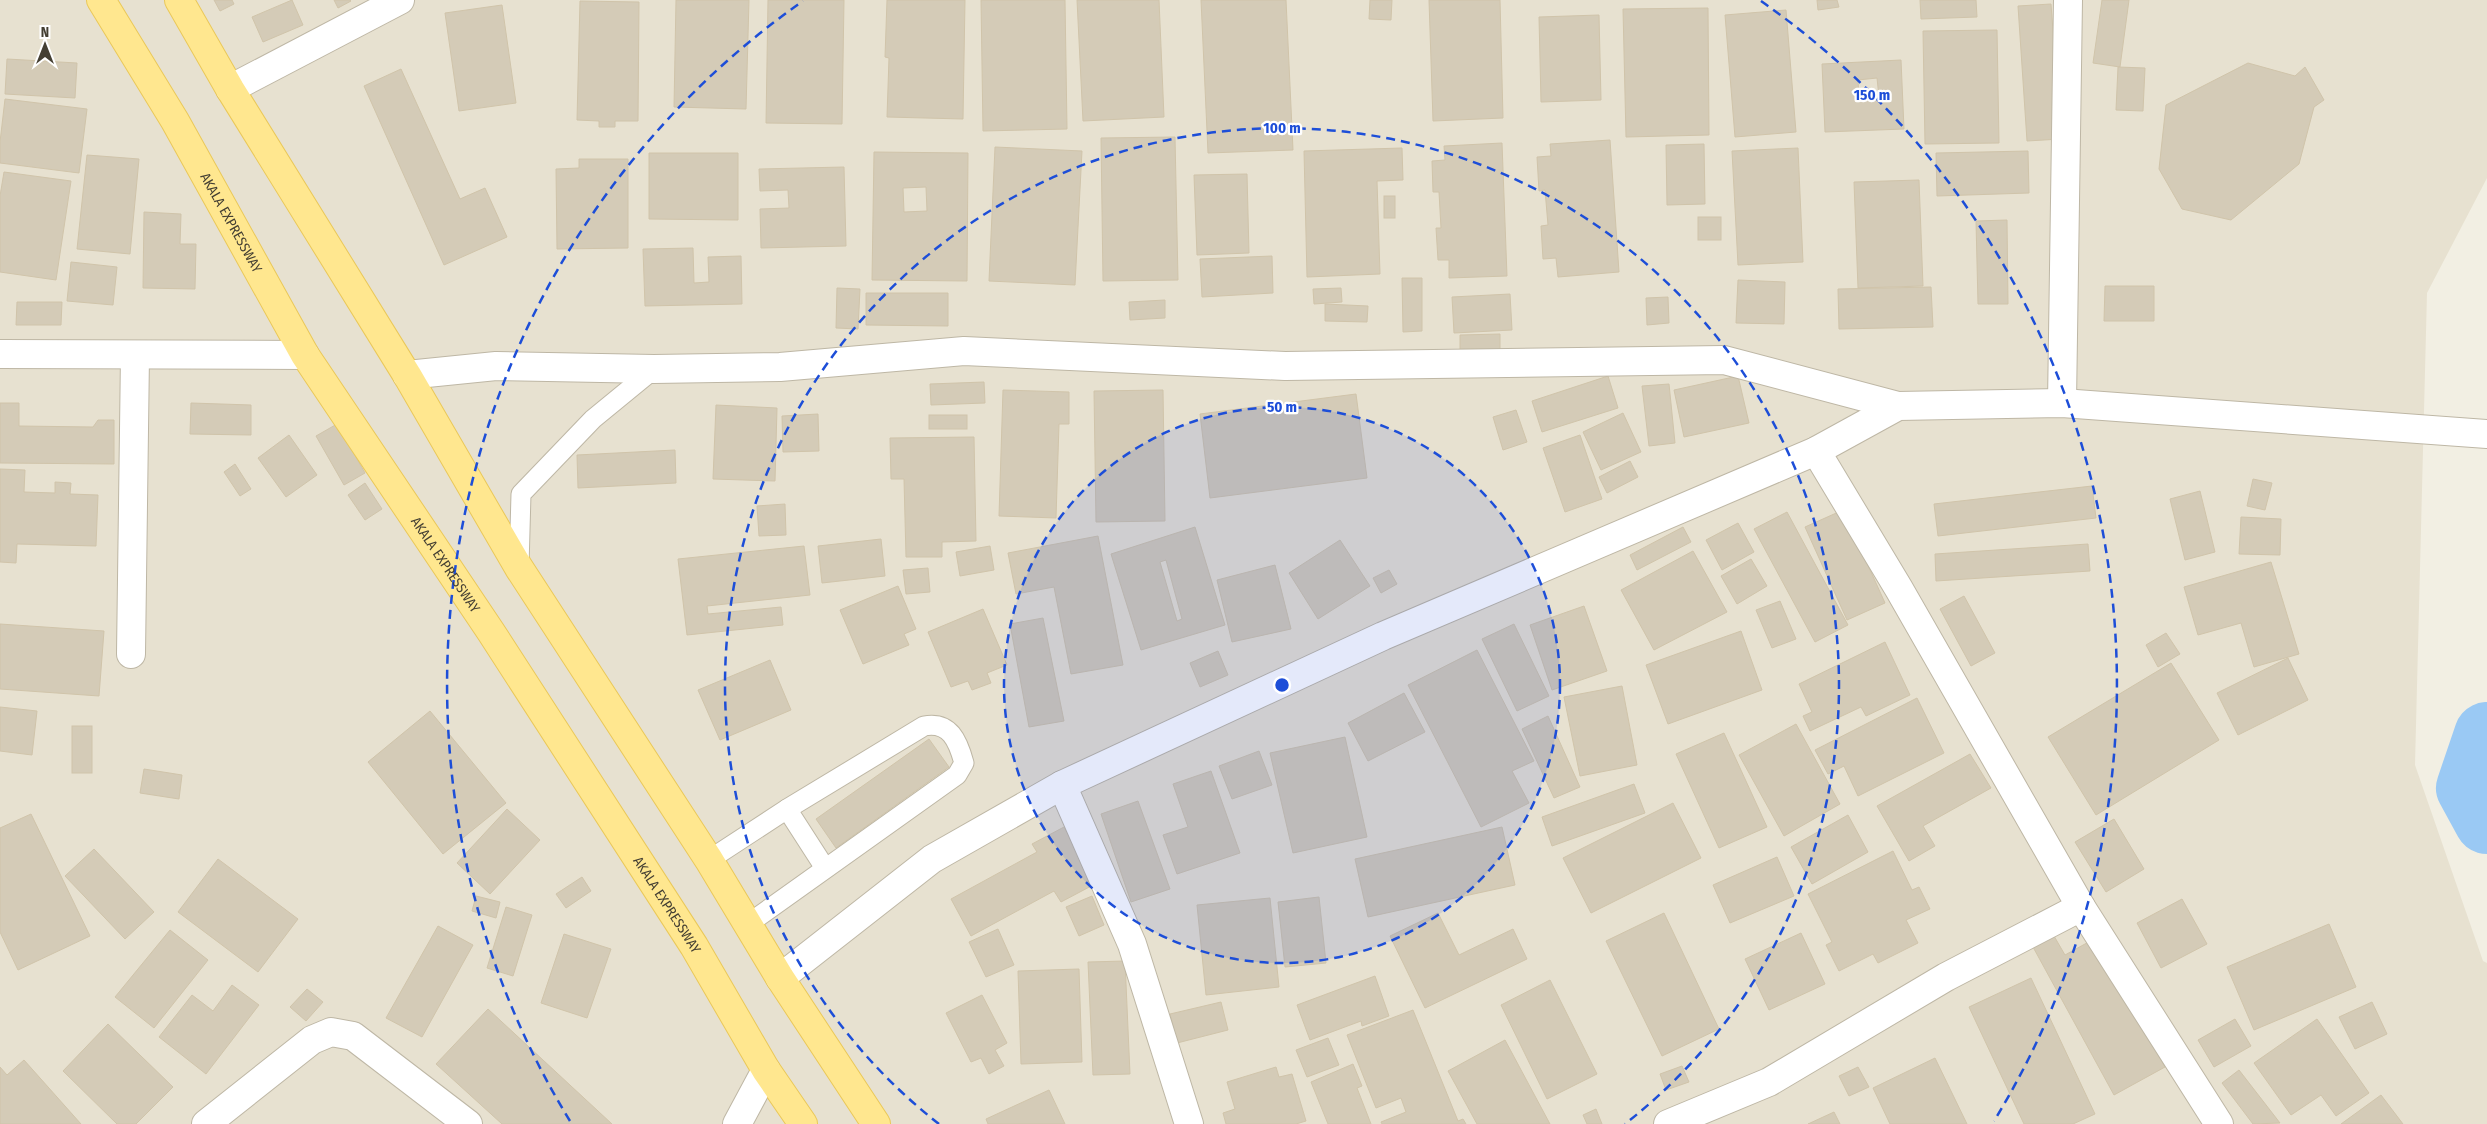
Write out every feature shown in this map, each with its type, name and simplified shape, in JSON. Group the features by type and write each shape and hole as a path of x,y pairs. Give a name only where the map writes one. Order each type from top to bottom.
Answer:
{"main road":[{"name":"AKALA EXPRESSWAY","path":"101,0 175,121 305,355 491,632 678,921 766,1070 803,1124"},
{"path":"179,0 230,89 407,375 519,568 709,860 780,978 876,1124"}],"street":[{"path":"230,89 400,0"},
{"path":"2062,403 2068,0"},
{"path":"407,375 496,366 654,369 780,367 964,351 1284,366 1724,360 1898,406 2062,403 2487,434"},
{"path":"0,354 305,355"},
{"path":"131,654 135,355"},
{"path":"780,978 932,859 1062,785 1383,636 1816,451 1898,406"},
{"path":"1816,451 1904,597 2081,907 2204,1104 2219,1124"},
{"path":"1062,785 1132,944 1189,1124"},
{"path":"1668,1124 1769,1082 1946,978 2081,907"},
{"path":"206,1124 312,1040 331,1032 354,1036 468,1124"},
{"path":"737,1124 766,1070"}],"lane":[{"path":"519,568 521,494 593,419 654,369"},
{"path":"709,860 787,809 924,726 936,724 947,728 964,762 957,775 748,924"},
{"path":"787,809 825,868"}],"shaded area":[{"path":"0,0 2487,0 2487,178 2427,293 2415,765 2483,961 2487,963 2487,1124 0,1124"}],"building":[{"path":"214,0 232,0 234,4 220,11"},
{"path":"292,0 303,25 263,42 252,17"},
{"path":"334,0 350,0 351,1 338,8"},
{"path":"676,0 749,0 746,109 674,107"},
{"path":"768,0 844,0 842,124 766,123"},
{"path":"887,0 965,0 963,119 887,117 889,58 885,57"},
{"path":"981,0 1065,0 1067,129 983,131"},
{"path":"1077,0 1159,0 1164,117 1083,121"},
{"path":"1201,0 1286,0 1293,150 1208,153"},
{"path":"1370,0 1392,0 1391,20 1369,19"},
{"path":"1429,0 1500,0 1503,118 1433,121"},
{"path":"1817,0 1837,0 1839,7 1818,10"},
{"path":"1920,0 1976,0 1977,17 1921,19"},
{"path":"2102,0 2129,0 2120,67 2093,63"},
{"path":"580,1 639,2 638,121 615,121 615,127 599,127 599,121 577,120"},
{"path":"2051,4 2061,139 2027,141 2018,6"},
{"path":"502,5 516,103 459,111 445,13"},
{"path":"1708,8 1709,135 1626,137 1623,9"},
{"path":"1786,10 1796,132 1735,137 1725,15"},
{"path":"1599,15 1601,100 1541,102 1539,17"},
{"path":"1997,30 1999,143 1925,144 1923,31"},
{"path":"7,59 77,63 75,98 5,94"},
{"path":"1901,60 1904,129 1825,132 1822,64","holes":["1877,78 1879,97 1859,98 1858,80"]},
{"path":"2248,63 2295,76 2305,67 2324,100 2314,107 2299,164 2231,220 2182,209 2159,169 2166,105"},
{"path":"2118,67 2145,68 2143,111 2116,110"},
{"path":"401,69 460,199 485,188 507,237 444,265 364,86"},
{"path":"5,99 87,109 79,173 0,163 0,142"},
{"path":"1175,137 1178,280 1103,281 1101,138"},
{"path":"1610,140 1619,272 1558,277 1556,258 1543,259 1541,226 1548,225 1545,190 1539,191 1537,157 1551,156 1550,144"},
{"path":"1502,143 1507,276 1449,278 1449,260 1438,260 1436,228 1441,228 1439,192 1433,192 1432,161 1445,160 1444,146"},
{"path":"1704,144 1705,204 1667,205 1666,145"},
{"path":"995,147 1082,151 1075,285 989,281"},
{"path":"1402,148 1403,180 1377,181 1380,274 1307,277 1304,151"},
{"path":"1798,148 1803,262 1738,265 1732,151"},
{"path":"2028,151 2029,193 1937,196 1936,153"},
{"path":"874,152 968,153 967,281 872,280","holes":["926,187 927,211 904,212 903,188"]},
{"path":"649,153 738,153 738,220 649,219"},
{"path":"87,155 139,159 130,254 77,249"},
{"path":"579,159 628,159 628,248 557,249 556,169 579,168"},
{"path":"844,167 846,246 761,248 760,209 789,208 788,190 760,191 759,169"},
{"path":"4,172 71,181 56,280 0,272 0,196"},
{"path":"1247,174 1249,253 1197,255 1194,175"},
{"path":"1919,180 1923,286 1858,288 1854,182"},
{"path":"1384,196 1395,196 1395,218 1384,218"},
{"path":"144,212 181,214 180,244 196,244 195,289 143,288"},
{"path":"1698,217 1721,217 1721,240 1698,240"},
{"path":"2007,220 2008,304 1978,304 1976,221"},
{"path":"693,248 694,283 709,282 708,257 741,256 742,304 645,306 643,249"},
{"path":"1272,256 1273,293 1202,297 1200,259"},
{"path":"71,262 117,267 113,305 67,301"},
{"path":"1402,278 1422,278 1422,331 1403,332"},
{"path":"1738,280 1785,282 1784,324 1736,323"},
{"path":"2105,286 2154,286 2154,321 2104,321"},
{"path":"1931,287 1933,327 1839,329 1838,289"},
{"path":"837,288 860,289 858,329 836,328"},
{"path":"1341,288 1342,302 1314,304 1313,289"},
{"path":"866,293 948,293 948,326 866,325"},
{"path":"1510,294 1512,330 1454,333 1452,297"},
{"path":"1668,297 1669,323 1647,325 1646,298"},
{"path":"1165,300 1165,318 1130,320 1129,302"},
{"path":"17,302 62,302 61,325 16,325"},
{"path":"1325,304 1368,306 1367,322 1325,321"},
{"path":"1500,334 1500,349 1460,349 1460,335"},
{"path":"1608,376 1618,408 1542,432 1532,401"},
{"path":"1738,376 1749,423 1684,437 1674,390"},
{"path":"984,382 985,403 931,405 930,384"},
{"path":"1669,384 1675,443 1649,446 1642,386"},
{"path":"1003,390 1069,392 1069,424 1059,424 1056,518 999,516"},
{"path":"1163,390 1165,521 1096,522 1094,391"},
{"path":"1356,394 1367,478 1210,498 1200,414"},
{"path":"0,403 19,403 19,426 93,427 98,420 114,420 114,464 0,463"},
{"path":"191,403 251,405 251,435 190,434"},
{"path":"716,405 777,408 775,481 713,479"},
{"path":"1516,410 1527,442 1503,450 1493,417"},
{"path":"1623,413 1641,452 1601,470 1583,432"},
{"path":"818,414 819,451 783,452 782,416"},
{"path":"929,415 967,415 967,429 929,429"},
{"path":"337,424 365,473 344,485 316,436"},
{"path":"289,435 317,475 286,497 258,458"},
{"path":"1580,435 1602,499 1565,512 1543,448"},
{"path":"974,437 976,541 942,542 942,557 906,557 904,479 891,479 890,438"},
{"path":"675,450 676,483 578,488 577,455"},
{"path":"1630,461 1638,477 1607,493 1599,477"},
{"path":"235,464 251,489 240,496 224,472"},
{"path":"0,469 25,470 24,492 55,493 55,482 71,483 70,494 98,495 96,546 17,544 16,563 0,562"},
{"path":"2253,479 2272,483 2265,510 2247,506"},
{"path":"365,483 382,509 365,520 348,495"},
{"path":"2092,486 2096,518 1938,536 1934,504"},
{"path":"2200,491 2215,552 2185,560 2170,499"},
{"path":"785,504 786,535 759,536 757,506"},
{"path":"1843,510 1885,603 1847,620 1805,527"},
{"path":"1787,512 1848,625 1815,642 1754,529"},
{"path":"2241,517 2281,519 2280,555 2239,554"},
{"path":"1738,523 1754,552 1722,570 1706,540"},
{"path":"1195,527 1225,625 1141,650 1111,554","holes":["1166,560 1182,619 1177,621 1160,562"]},
{"path":"1683,527 1691,542 1637,570 1630,555"},
{"path":"1098,536 1123,665 1071,674 1054,587 1016,594 1008,553"},
{"path":"881,539 885,576 822,583 818,546"},
{"path":"1340,540 1370,586 1318,619 1289,573"},
{"path":"2088,544 2090,571 1936,581 1935,554"},
{"path":"804,546 810,595 707,606 708,614 781,607 783,625 687,635 678,559"},
{"path":"990,546 994,570 960,576 956,552"},
{"path":"1693,551 1727,612 1654,650 1621,590"},
{"path":"1751,559 1767,586 1737,604 1721,576"},
{"path":"2271,562 2299,654 2254,667 2241,623 2198,635 2184,587"},
{"path":"1275,565 1291,629 1232,642 1217,580"},
{"path":"928,568 930,592 906,594 903,570"},
{"path":"1389,570 1397,584 1381,593 1373,578"},
{"path":"898,586 916,629 904,634 909,645 863,664 840,610"},
{"path":"1964,596 1995,653 1971,666 1940,609"},
{"path":"1780,601 1796,639 1772,648 1756,610"},
{"path":"1584,606 1607,671 1552,690 1530,625"},
{"path":"983,609 1007,665 987,673 991,683 972,690 968,681 951,687 928,632"},
{"path":"1043,618 1064,721 1029,727 1010,624"},
{"path":"0,624 104,631 99,696 0,689"},
{"path":"1514,624 1549,696 1517,711 1482,639"},
{"path":"1741,631 1762,690 1668,724 1646,665"},
{"path":"2166,633 2180,654 2158,667 2146,645"},
{"path":"1885,642 1910,695 1866,716 1861,707 1810,731 1803,716 1812,712 1799,684"},
{"path":"1477,650 1534,761 1512,771 1529,803 1481,827 1408,685"},
{"path":"1218,651 1228,675 1200,687 1190,663"},
{"path":"2288,658 2308,700 2238,735 2217,693"},
{"path":"770,660 791,710 720,740 698,690"},
{"path":"2171,663 2219,740 2096,815 2048,737"},
{"path":"1622,686 1637,765 1580,776 1564,697"},
{"path":"1404,693 1425,732 1368,761 1348,723"},
{"path":"1917,698 1944,753 1858,796 1844,766 1828,774 1815,750"},
{"path":"0,707 37,711 32,755 0,751"},
{"path":"430,711 506,803 443,854 368,762"},
{"path":"1548,716 1580,787 1554,798 1522,729"},
{"path":"1796,724 1840,804 1784,836 1739,755"},
{"path":"72,726 92,726 92,773 72,773"},
{"path":"1724,733 1767,827 1719,848 1676,754"},
{"path":"1345,737 1367,837 1293,853 1270,753"},
{"path":"929,739 949,767 836,848 816,819"},
{"path":"1259,751 1272,785 1232,799 1219,766"},
{"path":"1970,754 1991,788 1923,826 1935,846 1909,861 1877,806"},
{"path":"144,769 182,775 179,799 140,793"},
{"path":"1211,771 1240,853 1177,874 1163,835 1188,827 1173,784"},
{"path":"1634,784 1645,813 1552,846 1542,817"},
{"path":"1138,801 1170,889 1131,902 1101,814"},
{"path":"1673,803 1701,858 1591,913 1563,858"},
{"path":"507,809 540,840 490,894 457,863"},
{"path":"31,814 90,936 18,970 0,932 0,828"},
{"path":"1848,815 1868,852 1812,884 1791,847"},
{"path":"2114,819 2144,869 2106,892 2075,842"},
{"path":"1064,827 1095,884 1061,902 1054,891 971,936 951,899 1037,852 1032,844"},
{"path":"1502,827 1515,885 1368,917 1355,859"},
{"path":"94,849 154,912 125,939 65,876"},
{"path":"1893,851 1912,890 1919,887 1930,909 1906,920 1918,943 1878,963 1873,954 1839,971 1826,945 1832,942 1808,894"},
{"path":"1777,857 1794,896 1730,923 1713,885"},
{"path":"218,859 298,919 258,972 178,912"},
{"path":"582,877 591,891 566,908 556,894"},
{"path":"476,896 500,902 496,918 472,911"},
{"path":"1092,896 1104,925 1079,936 1066,907"},
{"path":"1319,897 1326,963 1285,967 1278,902"},
{"path":"1270,898 1279,987 1206,995 1197,905"},
{"path":"2182,899 2207,944 2161,968 2137,923"},
{"path":"506,907 532,915 513,976 487,968"},
{"path":"1438,913 1459,955 1513,929 1527,959 1425,1008 1390,936"},
{"path":"1664,913 1719,1029 1662,1056 1606,941"},
{"path":"2329,924 2356,987 2254,1030 2227,967"},
{"path":"438,926 473,945 422,1037 386,1018"},
{"path":"998,929 1014,965 986,977 969,942"},
{"path":"170,930 208,960 154,1028 115,997"},
{"path":"1801,933 1825,984 1769,1010 1745,959"},
{"path":"564,934 611,949 587,1018 541,1003"},
{"path":"2054,936 2065,955 2094,939 2165,1067 2114,1095 2033,947"},
{"path":"1125,961 1130,1074 1093,1075 1088,962"},
{"path":"1079,969 1082,1062 1021,1064 1018,971"},
{"path":"1375,976 1389,1016 1362,1026 1361,1021 1310,1040 1297,1005"},
{"path":"2031,978 2095,1114 2073,1124 2024,1124 1969,1007"},
{"path":"1550,980 1597,1074 1547,1099 1501,1005"},
{"path":"232,985 259,1005 206,1074 159,1037 192,995 213,1011"},
{"path":"307,989 323,1002 306,1021 290,1007"},
{"path":"982,995 1007,1043 995,1050 1004,1066 989,1074 981,1058 971,1062 946,1013"},
{"path":"1221,1002 1228,1030 1177,1043 1170,1014"},
{"path":"2372,1002 2387,1034 2355,1049 2339,1017"},
{"path":"488,1009 612,1124 502,1124 436,1064"},
{"path":"1413,1010 1458,1121 1463,1119 1466,1124 1382,1124 1381,1122 1406,1112 1401,1098 1376,1108 1347,1035"},
{"path":"2235,1019 2251,1046 2214,1067 2198,1040"},
{"path":"2317,1019 2369,1093 2336,1116 2321,1095 2291,1115 2254,1063"},
{"path":"108,1024 173,1087 136,1124 117,1124 63,1071"},
{"path":"1328,1038 1339,1065 1307,1077 1296,1050"},
{"path":"1505,1040 1550,1124 1477,1124 1448,1071"},
{"path":"1935,1058 1967,1124 1890,1124 1873,1088"},
{"path":"24,1060 81,1124 0,1124 0,1067 7,1075"},
{"path":"1353,1064 1362,1086 1357,1088 1371,1124 1328,1124 1311,1082"},
{"path":"1682,1066 1689,1082 1666,1090 1660,1074"},
{"path":"1276,1067 1279,1077 1292,1074 1306,1121 1296,1124 1226,1124 1223,1113 1235,1109 1227,1082"},
{"path":"1858,1067 1869,1087 1849,1096 1839,1076"},
{"path":"2239,1070 2280,1123 2253,1124 2222,1083"},
{"path":"1049,1090 1065,1124 988,1124 986,1119"},
{"path":"2381,1095 2403,1124 2341,1124"},
{"path":"1596,1109 1602,1124 1587,1124 1583,1115"},
{"path":"1834,1112 1840,1124 1808,1124"}],"waterway":[{"path":"2487,735 2469,788 2487,821"}]}
